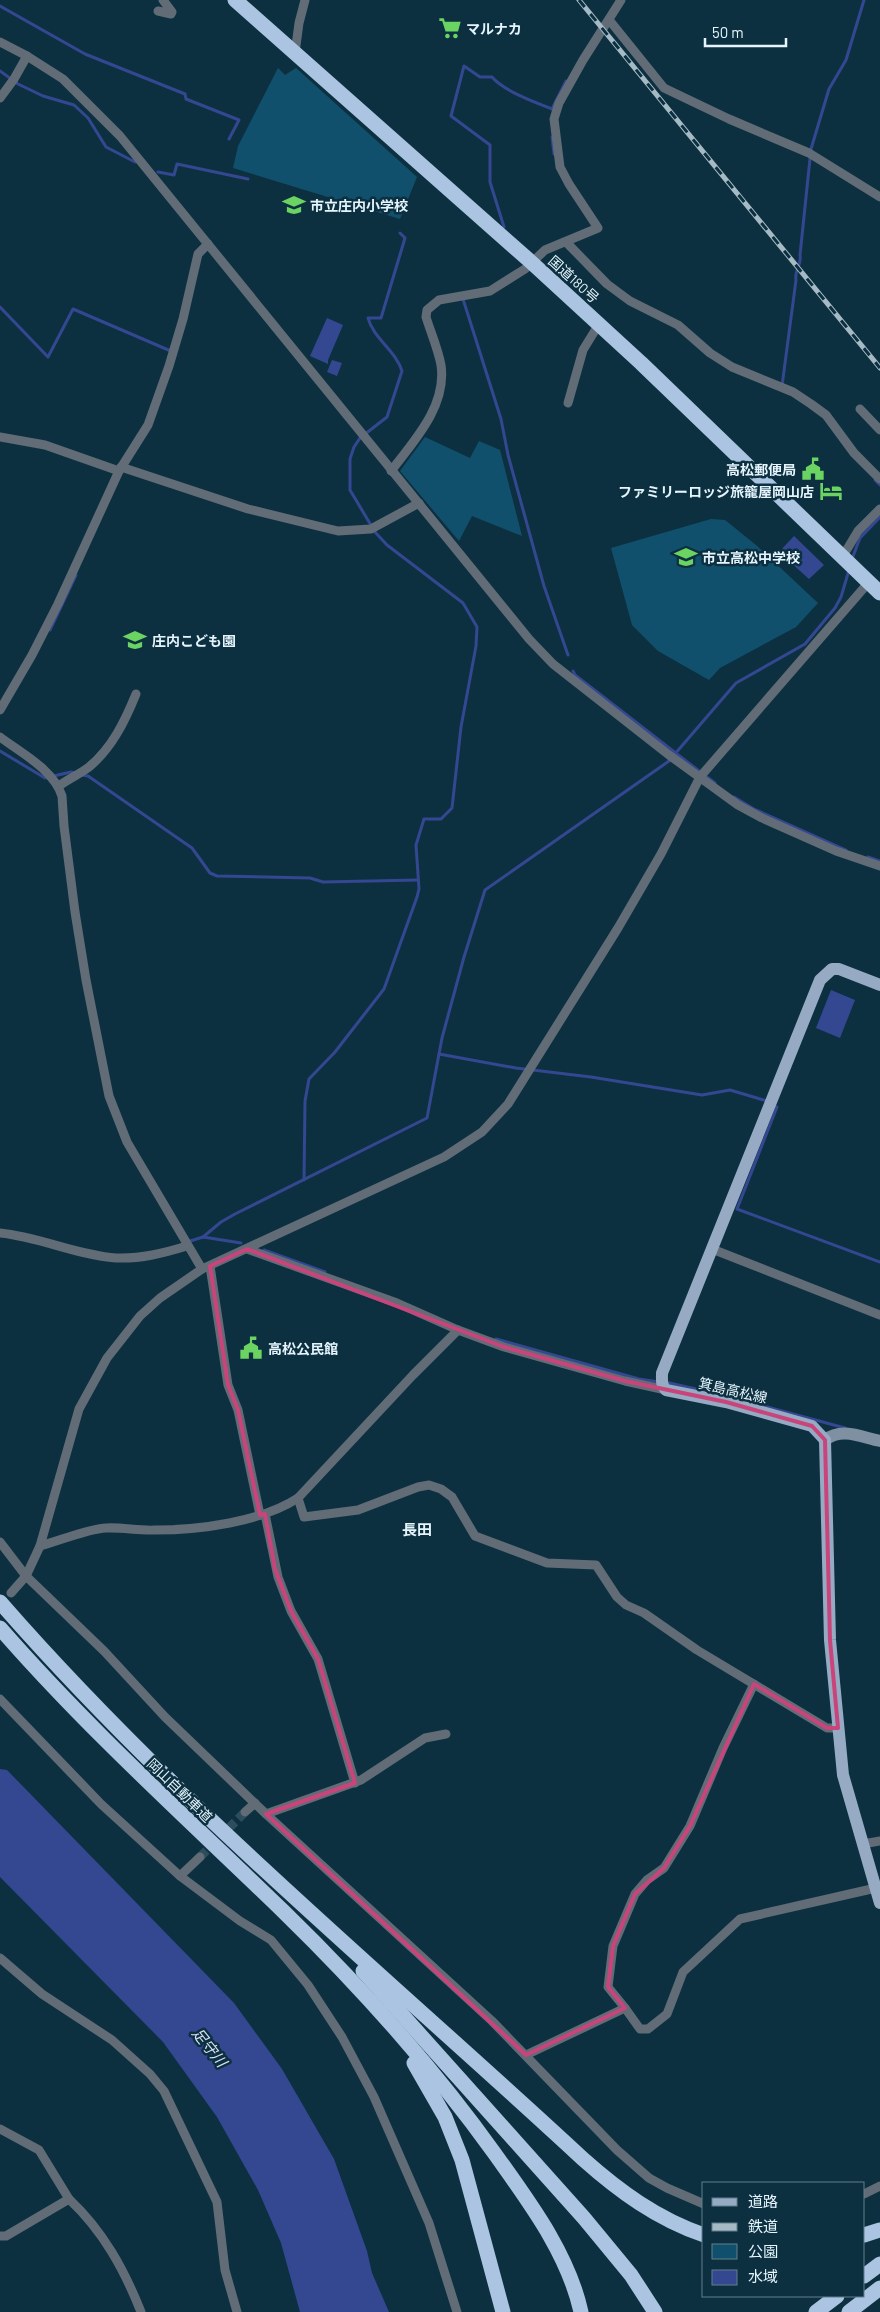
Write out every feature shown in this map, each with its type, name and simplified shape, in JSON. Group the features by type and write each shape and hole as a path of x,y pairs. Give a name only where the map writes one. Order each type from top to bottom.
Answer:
{"highway":[{"name":"国道180号","path":"235,0 599,324 874,588"},
{"name":"岡山自動車道","path":"5,1598 129,1740 295,1898"},
{"name":"岡山自動車道","path":"0,1628 118,1753 278,1906 342,1971"},
{"path":"295,1898 413,2025 584,2218 631,2275 655,2312"},
{"path":"295,1898 605,2179 648,2210 687,2230 702,2234"},
{"path":"342,1971 408,2053 445,2117 469,2182 493,2282 503,2312"},
{"path":"342,1971 412,2048 466,2115 511,2176 535,2211 559,2253 572,2282 581,2312"},
{"path":"865,2235 880,2230"},
{"path":"865,2275 880,2264"},
{"path":"849,2312 880,2288"},
{"path":"816,2312 836,2297"}],"main road":[{"path":"664,1385 662,1373 820,980 832,969 839,969 880,985"},
{"name":"箕島高松線","path":"664,1385 812,1426 825,1440"},
{"path":"880,1441 841,1432 833,1434 825,1440 830,1640 843,1775 880,1904"}],"street":[{"path":"158,11 171,14 172,12 163,0"},
{"path":"295,53 299,22 305,0"},
{"path":"391,471 419,434 438,398 441,382 440,364 426,317 427,310 439,300 490,291 525,269 545,250 567,243 598,228 560,167 554,119 559,103 583,60 610,21 621,0"},
{"path":"610,21 664,88 729,119 811,154 880,196"},
{"path":"0,42 27,56 63,79 120,136 391,471 529,639 553,664 728,798 762,818 836,852 880,866"},
{"path":"0,98 14,80 27,56"},
{"path":"567,243 606,284 630,301 678,325 710,353 732,367 782,388 811,404 826,415 854,453 880,479"},
{"path":"0,710 32,655 122,469 148,425 183,319 198,254 208,244"},
{"path":"568,403 583,350 599,324"},
{"path":"860,409 880,430"},
{"path":"0,437 45,445 248,509 317,527 349,531 372,529 418,503"},
{"path":"848,561 858,531 880,509"},
{"path":"5,1598 26,1576 40,1546 72,1428 79,1409 115,1345 140,1316 160,1298 206,1268 458,1149 495,1119 531,1070 656,862 700,777 874,588"},
{"path":"55,780 90,767 124,724 136,694"},
{"path":"0,737 55,780 62,796 68,865 86,980 110,1096 126,1142 186,1244 206,1268 228,1385 238,1410 278,1577 291,1611 318,1659 355,1783"},
{"path":"0,1233 24,1236 115,1258 147,1256 186,1244"},
{"path":"247,1249 396,1303 458,1330 512,1350 625,1382 664,1385"},
{"path":"712,1249 880,1315"},
{"path":"40,1546 105,1528 173,1530 262,1515 286,1506 298,1498 413,1375 458,1330"},
{"path":"298,1498 304,1517 358,1510 423,1486 441,1489 452,1497 475,1536 547,1563 596,1565 617,1597 626,1605 655,1620 697,1650 827,1728 838,1728"},
{"path":"0,1542 26,1576 104,1651 166,1717 266,1814 424,1957 526,2055 589,2122 632,2164 667,2188 702,2203"},
{"path":"754,1684 723,1748 690,1826 664,1868 647,1880 635,1894 614,1946 608,1987 640,2029 648,2029 667,2014 683,1972 740,1919 876,1888"},
{"path":"0,1699 100,1804 180,1876 240,1921 271,1940 281,1950 325,2010 342,2037 374,2097 429,2223 457,2312"},
{"path":"266,1814 355,1783 371,1775 425,1738 446,1734"},
{"path":"245,1812 255,1803"},
{"path":"862,1844 880,1841"},
{"path":"180,1876 200,1857"},
{"path":"0,1958 42,1994 112,2040 150,2074 164,2091 217,2202 225,2270 238,2312"},
{"path":"526,2055 625,2008"},
{"path":"0,2129 39,2150 69,2199 88,2219 111,2249 141,2312"},
{"path":"865,2194 880,2186"},
{"path":"0,2236 6,2236 69,2199"}],"highlighted area":[{"path":"247,1249 504,1347 625,1381 726,1402 812,1426 825,1440 830,1640 838,1728 827,1728 754,1684 690,1826 664,1868 635,1894 613,1946 608,1987 625,2008 526,2055 266,1814 355,1783 318,1659 291,1611 275,1569 265,1514 260,1515 238,1410 228,1385 210,1266"}],"green space":[{"path":"278,68 285,75 296,68 417,177 400,219 233,168 238,146"},
{"path":"425,437 470,458 479,441 500,450 522,536 472,516 459,541 400,471"},
{"path":"711,519 725,520 756,545 818,603 796,627 720,668 709,680 658,651 632,625 611,548"}],"water":[{"path":"327,318 343,325 328,364 310,356"},
{"path":"332,360 342,363 337,376 327,372"},
{"path":"794,536 824,565 809,579 779,552"},
{"path":"831,990 855,1000 840,1038 816,1028"},
{"name":"足守川","path":"0,1769 7,1770 234,2003 282,2069 334,2159 367,2251 372,2273 389,2312 300,2312 281,2243 258,2190 217,2117 163,2042 0,1877"}],"waterway":[{"path":"782,386 796,273 800,262 811,149 829,89 846,60 864,0"},
{"path":"0,6 85,54 185,94 186,99 239,120 229,139"},
{"path":"504,227 490,182 490,145 451,116 464,66 480,77 492,77 504,87 552,109"},
{"path":"0,71 18,84 43,96 74,105 88,118 106,147 135,162"},
{"path":"552,109 566,81"},
{"path":"552,137 554,154"},
{"path":"158,172 174,175 177,164 248,179"},
{"path":"304,1180 305,1101 309,1079 335,1052 384,989 419,889 416,845 424,819 441,819 452,808 461,727 476,646 477,627 463,603 387,545 375,532 350,490 350,459 354,447 360,438 387,417 402,371 395,357 375,332 368,318 381,318 405,238 400,233"},
{"path":"463,299 501,419 508,455 544,586 568,655"},
{"path":"0,307 48,357 73,309 173,352"},
{"path":"875,480 880,485"},
{"path":"852,559 860,538 880,517"},
{"path":"674,755 736,683 805,644 835,608 841,597 849,570"},
{"path":"50,630 76,575"},
{"path":"573,671 575,675 699,771"},
{"path":"0,751 45,778 71,772 76,773"},
{"path":"203,1237 221,1222 235,1214 427,1118 442,1038 485,890 669,761"},
{"path":"82,775 88,776 192,848 210,873 217,876 310,878 323,882 418,880"},
{"path":"707,777 715,783"},
{"path":"734,797 754,809 846,850"},
{"path":"868,857 880,861"},
{"path":"439,1054 516,1068 591,1077 702,1095 730,1090 767,1101"},
{"path":"775,1106 777,1107 737,1209 880,1262"},
{"path":"187,1242 203,1237 241,1243"},
{"path":"264,1250 325,1272"},
{"path":"496,1339 639,1379 659,1382"},
{"path":"665,1382 727,1396 845,1428"}],"tunnel":[{"path":"200,1857 245,1812"}],"railway":[{"path":"579,0 880,368"}],"place":[{"name":"マルナカ","path":"450,28"},
{"name":"市立庄内小学校","path":"294,205"},
{"name":"高松郵便局","path":"813,469"},
{"name":"ファミリーロッジ旅籠屋岡山店","path":"831,491"},
{"name":"市立高松中学校","path":"686,557"},
{"name":"庄内こども園","path":"135,640"},
{"name":"高松公民館","path":"251,1348"}],"district":[{"name":"長田","path":"417,1529"}]}
